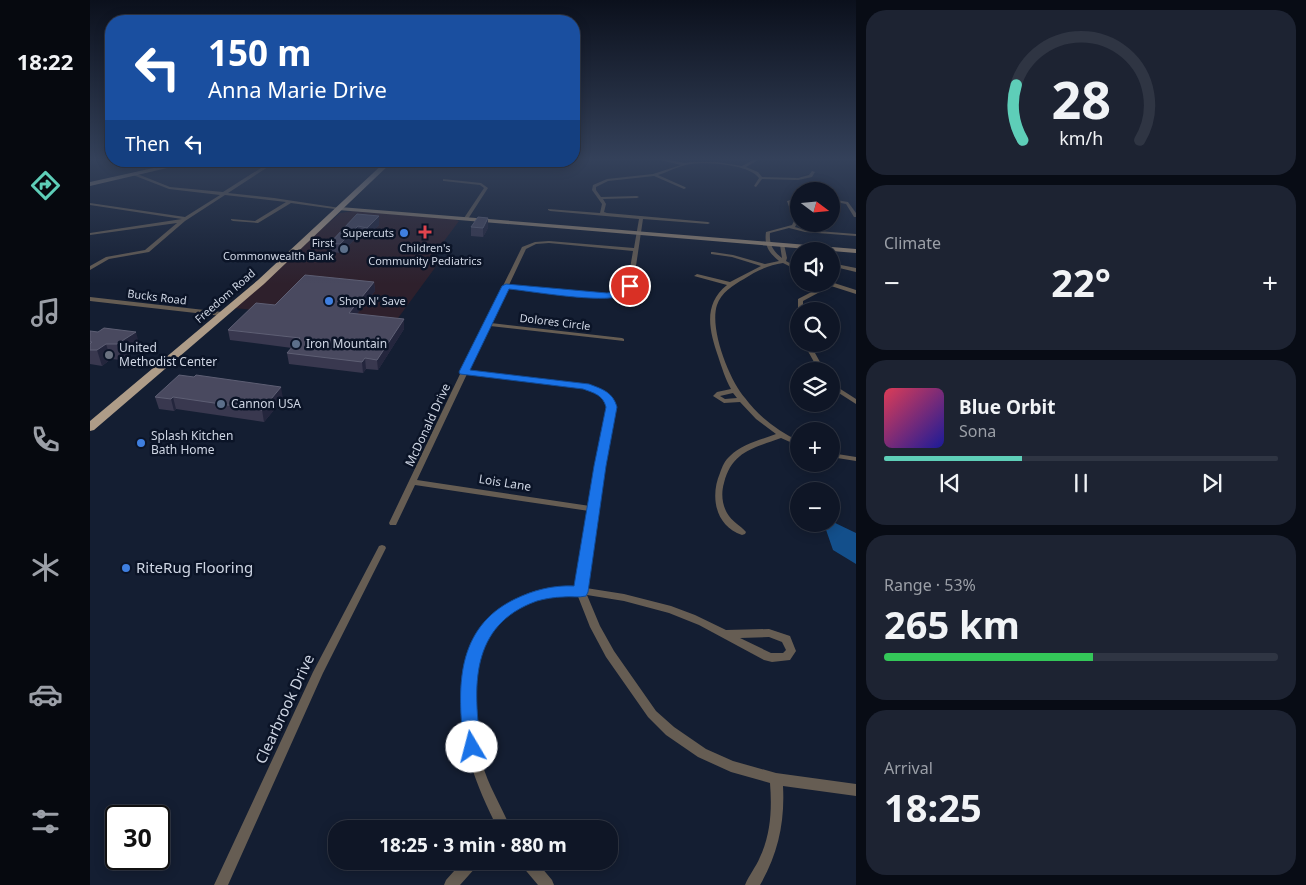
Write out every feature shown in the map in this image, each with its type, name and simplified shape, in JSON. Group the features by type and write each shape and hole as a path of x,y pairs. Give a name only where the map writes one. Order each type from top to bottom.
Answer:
{"main road":[{"name":"Freedom Road","path":"90,427 148,376 164,366 348,201"},
{"name":"Freedom Road","path":"90,435 99,430 158,378 164,366"}],"street":[{"path":"90,268 108,258 147,251 184,220 213,201"},
{"path":"283,201 340,209 856,251"},
{"path":"466,218 477,201"},
{"path":"602,201 604,204 602,212 607,215"},
{"path":"234,220 256,222 289,202"},
{"path":"840,202 847,203 856,216"},
{"path":"90,204 184,220"},
{"path":"550,210 708,223"},
{"path":"506,286 607,296 628,290 641,218"},
{"path":"90,234 184,220"},
{"path":"790,266 775,258 769,244 768,232 789,228 856,235"},
{"name":"McDonald Drive","path":"393,523 524,248 532,244 556,242 635,250"},
{"path":"782,245 785,258 782,262 766,266 730,284 717,298 711,319 727,374 742,400 781,435 790,440"},
{"path":"714,253 733,256 766,266"},
{"path":"840,266 856,270"},
{"path":"697,276 730,284"},
{"path":"840,287 856,292"},
{"path":"800,302 800,300 816,292"},
{"name":"Bucks Road","path":"90,299 222,314"},
{"name":"Dolores Circle","path":"487,324 622,340"},
{"path":"464,372 581,385 595,389 607,396 612,407 593,509 581,592 595,627 610,654 642,702 670,731 712,758 731,766 776,779 856,790"},
{"path":"736,390 719,393 716,396 724,401 742,400"},
{"path":"840,391 856,402"},
{"path":"742,532 730,524 721,512 717,494 720,479 734,456 781,435"},
{"path":"840,456 856,459"},
{"name":"Lois Lane","path":"414,482 593,509"},
{"name":"Clearbrook Drive","path":"221,885 318,672 382,548"},
{"path":"501,820 484,786 470,737 467,708 468,681 476,648 484,631 494,620 518,603 548,593 562,591 581,592 664,608 772,658 786,657 792,650 786,639 774,634 722,634"},
{"path":"752,885 771,849 777,827 776,779"},
{"path":"450,885 464,870"},
{"path":"534,870 547,885"}],"shaded area":[{"path":"353,211 459,221 427,264 437,265 393,325 234,308 340,213"}],"water":[{"path":"840,525 856,533 856,564 833,550 827,532 840,532"}],"building":[{"path":"357,214 379,216 367,228 358,226 340,244 330,243"},
{"path":"478,217 488,218 483,228 471,227"},
{"path":"305,275 374,282 349,313 404,319 377,360 365,358 362,362 287,353 300,338 228,330 256,303 275,305"},
{"path":"104,328 136,332 117,344 106,344 97,350 90,350 92,342 90,342 90,331 98,332"},
{"path":"179,375 194,377 196,375 281,387 262,410 173,397 171,399 155,397"}],"place":[{"name":"Children's Community Pediatrics","path":"425,232"},
{"name":"Supercuts","path":"404,233"},
{"name":"First Commonwealth Bank","path":"344,249"},
{"name":"Shop N' Save","path":"329,301"},
{"name":"Iron Mountain","path":"296,344"},
{"name":"United Methodist Center","path":"109,355"},
{"name":"Cannon USA","path":"221,404"},
{"name":"Splash Kitchen Bath Home","path":"141,443"},
{"name":"RiteRug Flooring","path":"126,568"}],"route":[{"path":"472,747 467,708 468,681 476,648 484,631 505,611 534,596 562,591 581,592 600,466 612,407 610,399 603,393 585,386 464,372 506,286 607,296 622,294 630,286"}]}
